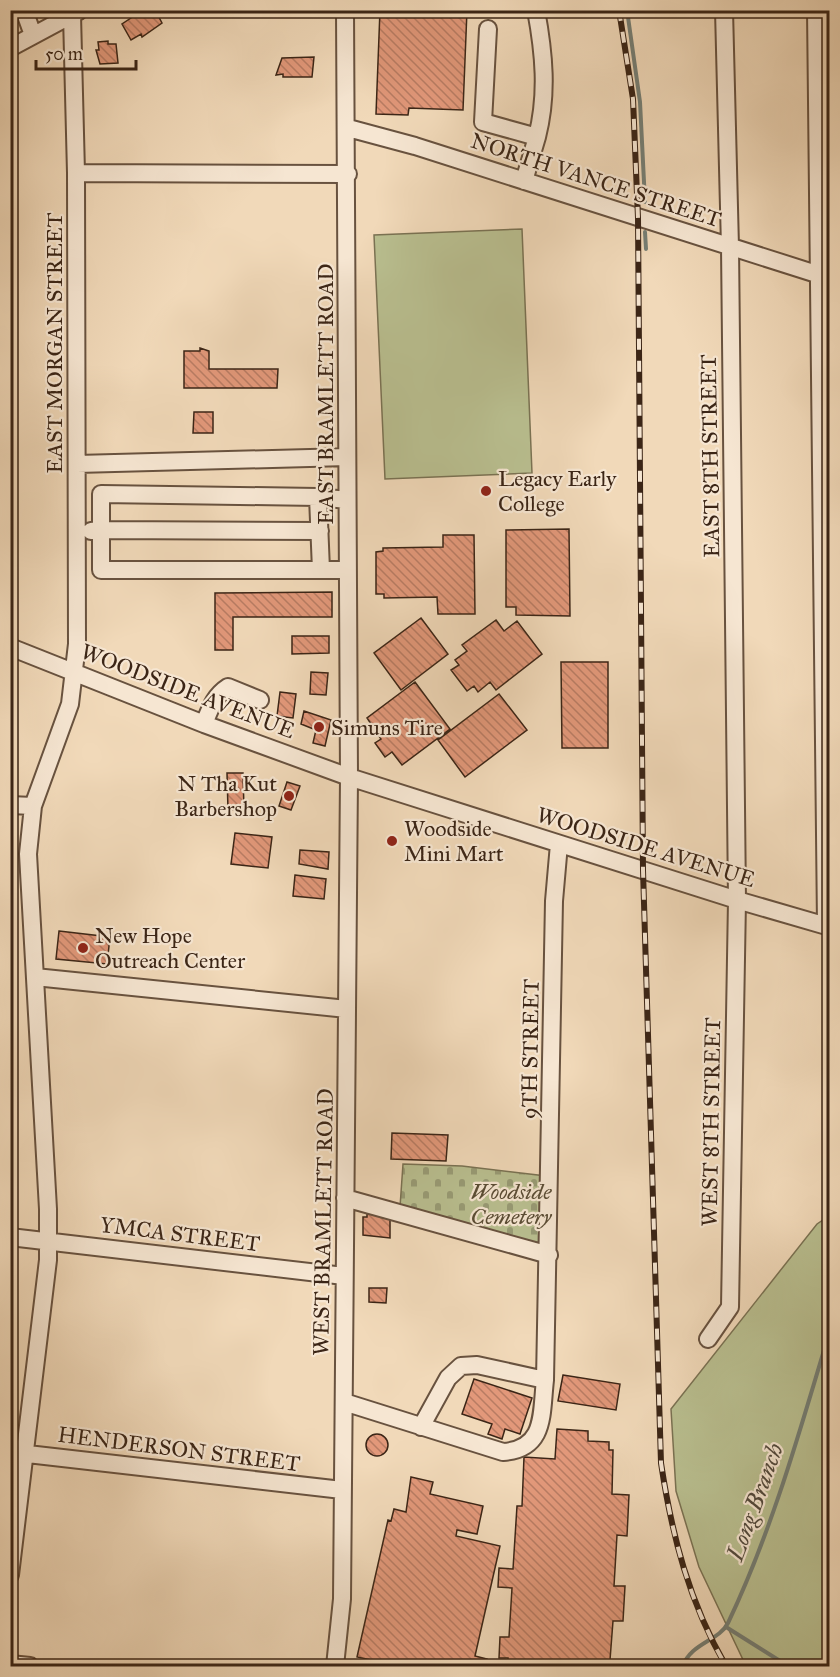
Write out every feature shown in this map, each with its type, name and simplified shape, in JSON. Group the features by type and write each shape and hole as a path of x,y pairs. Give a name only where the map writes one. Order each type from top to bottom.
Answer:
{"street":[{"path":"24,10 33,35"},
{"name":"EAST BRAMLETT ROAD","path":"345,10 348,128 346,500 349,777"},
{"path":"524,181 537,136 544,100 543,48 536,10"},
{"name":"EAST 8TH STREET","path":"724,10 730,247 737,900"},
{"path":"816,10 824,276 828,926"},
{"path":"10,48 76,13"},
{"name":"EAST MORGAN STREET","path":"10,1575 18,1453 48,1241 28,854 33,806 70,704 78,620 76,13"},
{"path":"488,29 483,122 537,136"},
{"name":"NORTH VANCE STREET","path":"348,128 415,146 824,276"},
{"path":"76,173 348,174"},
{"path":"77,464 347,457"},
{"path":"346,500 318,497 101,494 101,570 347,570"},
{"path":"318,497 321,570"},
{"path":"77,532 101,530 320,531"},
{"name":"WOODSIDE AVENUE","path":"10,647 204,724 349,777 737,900 828,926"},
{"path":"204,724 219,692 228,687 260,700"},
{"name":"WEST BRAMLETT ROAD","path":"335,1666 342,1599 349,777"},
{"path":"10,806 33,806"},
{"name":"9TH STREET","path":"344,1402 503,1452 525,1448 534,1441 538,1431 546,1353 554,901 559,844"},
{"name":"WEST 8TH STREET","path":"708,1339 730,1307 737,900"},
{"path":"35,977 347,1009"},
{"path":"345,1198 549,1256"},
{"name":"YMCA STREET","path":"10,1237 344,1276"},
{"path":"422,1427 448,1377 461,1366 477,1365 545,1380"},
{"name":"HENDERSON STREET","path":"18,1453 342,1490"},
{"path":"10,1664 30,1666"}],"green space":[{"path":"522,229 532,473 385,479 374,235"},
{"name":"Woodside Cemetery","path":"403,1164 462,1166 546,1176 544,1246 400,1207"},
{"path":"829,1216 829,1666 746,1666 699,1567 676,1491 671,1409 817,1224"}],"building":[{"path":"147,10 155,10 162,23 142,37 141,34 131,40 122,24"},
{"path":"380,10 467,10 463,110 409,108 408,115 376,114"},
{"path":"108,41 108,44 116,44 118,63 100,64 96,50 99,50 98,42"},
{"path":"314,57 312,77 276,75 282,58"},
{"path":"200,348 209,351 209,369 278,369 277,388 184,388 184,351 200,351"},
{"path":"194,412 213,412 213,433 193,433"},
{"path":"569,529 570,616 516,615 516,607 506,607 506,530"},
{"path":"443,535 474,535 475,614 438,614 437,597 384,598 384,594 376,594 376,552 383,551 383,548 443,547"},
{"path":"332,592 332,617 233,617 233,650 215,650 215,593"},
{"path":"421,618 448,654 401,690 374,653"},
{"path":"496,620 504,631 517,621 542,654 496,690 490,682 478,692 474,686 467,691 451,670 459,665 455,660 467,651 462,645"},
{"path":"292,636 329,636 329,653 292,654"},
{"path":"561,662 608,662 608,748 562,748"},
{"path":"311,672 328,673 326,695 310,694"},
{"path":"415,682 450,729 402,765 392,752 385,757 375,743 381,739 367,718"},
{"path":"280,692 296,694 293,718 277,716"},
{"path":"499,694 527,730 465,777 438,740"},
{"name":"Simuns Tire","path":"304,711 331,720 325,746 313,743 316,730 301,724"},
{"path":"227,773 243,773 244,810 228,810"},
{"name":"N Tha Kut Barbershop","path":"287,782 300,786 291,810 279,806"},
{"path":"235,833 272,837 268,868 231,864"},
{"path":"300,850 329,852 328,869 299,864"},
{"path":"295,875 326,879 324,899 293,896"},
{"name":"New Hope Outreach Center","path":"59,931 110,937 107,964 56,959"},
{"path":"392,1133 448,1135 446,1161 391,1159"},
{"path":"367,1214 390,1214 390,1238 363,1235 363,1217 367,1217"},
{"path":"369,1288 387,1288 386,1303 369,1302"},
{"path":"563,1375 620,1384 616,1410 558,1401"},
{"path":"474,1379 532,1398 520,1434 505,1429 502,1439 488,1434 492,1424 462,1414"},
{"path":"557,1429 588,1431 588,1441 609,1442 609,1450 613,1450 612,1494 629,1495 627,1536 617,1535 614,1586 625,1586 623,1621 613,1621 610,1660 599,1660 598,1666 508,1666 508,1658 499,1658 500,1637 509,1637 512,1588 498,1587 499,1568 513,1569 517,1506 522,1506 524,1457 555,1459"},
{"path":"377,1434 385,1437 388,1445 385,1453 377,1456 369,1453 366,1445 369,1437"},
{"path":"411,1477 433,1482 430,1494 483,1506 477,1534 457,1530 456,1536 500,1546 475,1656 487,1659 485,1666 400,1666 357,1657 388,1520 391,1521 394,1509 406,1512"}],"waterway":[{"path":"627,10 640,102 645,202"},
{"path":"645,232 646,249"},
{"name":"Long Branch","path":"683,1666 692,1652 724,1629 744,1587 785,1478 830,1330"},
{"path":"726,1627 788,1666"}],"railway":[{"path":"619,10 633,99 638,218 643,870 661,1463 671,1517 692,1593 726,1666"}],"place":[{"name":"Legacy Early College","path":"486,491"},
{"name":"Simuns Tire","path":"319,727"},
{"name":"N Tha Kut Barbershop","path":"289,796"},
{"name":"Woodside Mini Mart","path":"392,841"},
{"name":"New Hope Outreach Center","path":"83,948"}]}
